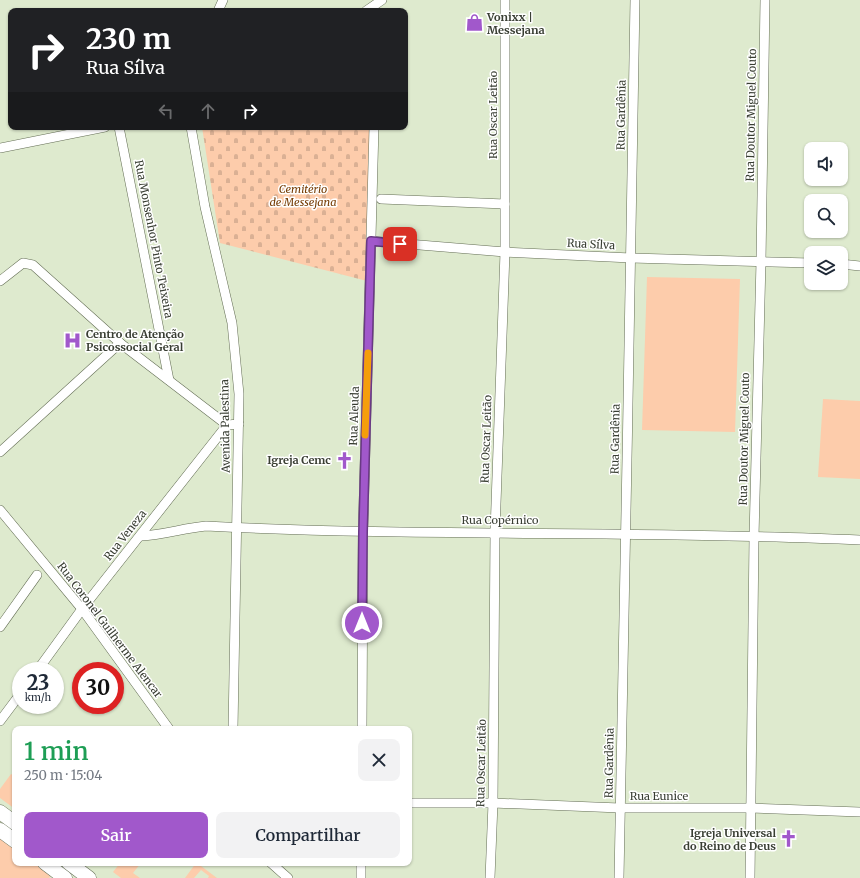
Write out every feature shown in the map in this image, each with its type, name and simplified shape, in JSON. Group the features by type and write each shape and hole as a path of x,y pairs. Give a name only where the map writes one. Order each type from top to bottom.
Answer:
{"main road":[{"path":"0,812 12,821"},
{"path":"0,830 12,839"},
{"path":"49,866 65,878"},
{"path":"73,866 89,878"}],"street":[{"name":"Rua Oscar Leitão","path":"490,878 493,803 495,532 505,204 504,0"},
{"name":"Rua Gardênia","path":"619,878 635,0"},
{"name":"Rua Doutor Miguel Couto","path":"750,878 754,537 761,261 765,0"},
{"path":"0,148 90,130"},
{"name":"Rua Monsenhor Pinto Teixeira","path":"120,130 169,380"},
{"name":"Avenida Palestina","path":"192,130 205,207 232,323 239,394 233,726"},
{"name":"Rua Aleuda","path":"362,726 363,532 374,130"},
{"path":"381,199 505,204"},
{"name":"Rua Sílva","path":"371,241 504,252 631,258 804,262"},
{"path":"0,281 23,263 30,263 40,270 120,343 227,425 239,424"},
{"path":"848,265 860,266"},
{"path":"0,452 120,343"},
{"name":"Rua Veneza","path":"44,662 82,609 227,425"},
{"name":"Rua Coronel Guilherme Alencar","path":"0,510 82,609 167,726"},
{"name":"Rua Copérnico","path":"141,536 153,535 189,527 206,526 363,532 625,533 860,540"},
{"path":"0,627 37,575"},
{"path":"0,722 12,705"},
{"name":"Rua Eunice","path":"412,803 493,803 620,808 751,808 860,812"},
{"path":"274,866 288,878"},
{"path":"361,866 361,878"}],"green space":[{"name":"Cemitério de Messejana","path":"202,130 374,130 367,281 220,243"},
{"path":"647,277 740,279 735,432 642,430"},
{"path":"823,399 860,401 860,479 818,477"},
{"path":"12,774 12,807 0,798 0,789"},
{"path":"0,838 12,847 12,866 38,866 51,876 49,878 0,878"},
{"path":"118,866 139,866 133,873 140,878 121,878 113,872"},
{"path":"194,866 201,866 217,878 208,878 209,876 201,870 194,878 185,878"}],"slow traffic":[{"path":"365,435 368,353"}],"place":[{"name":"Vonixx | Messejana","path":"474,23"},
{"name":"Centro de Atenção Psicossocial Geral","path":"73,340"},
{"name":"Igreja Cemc","path":"344,460"},
{"name":"Igreja Universal do Reino de Deus","path":"789,839"}],"route":[{"path":"362,623 371,241 400,244"}]}
